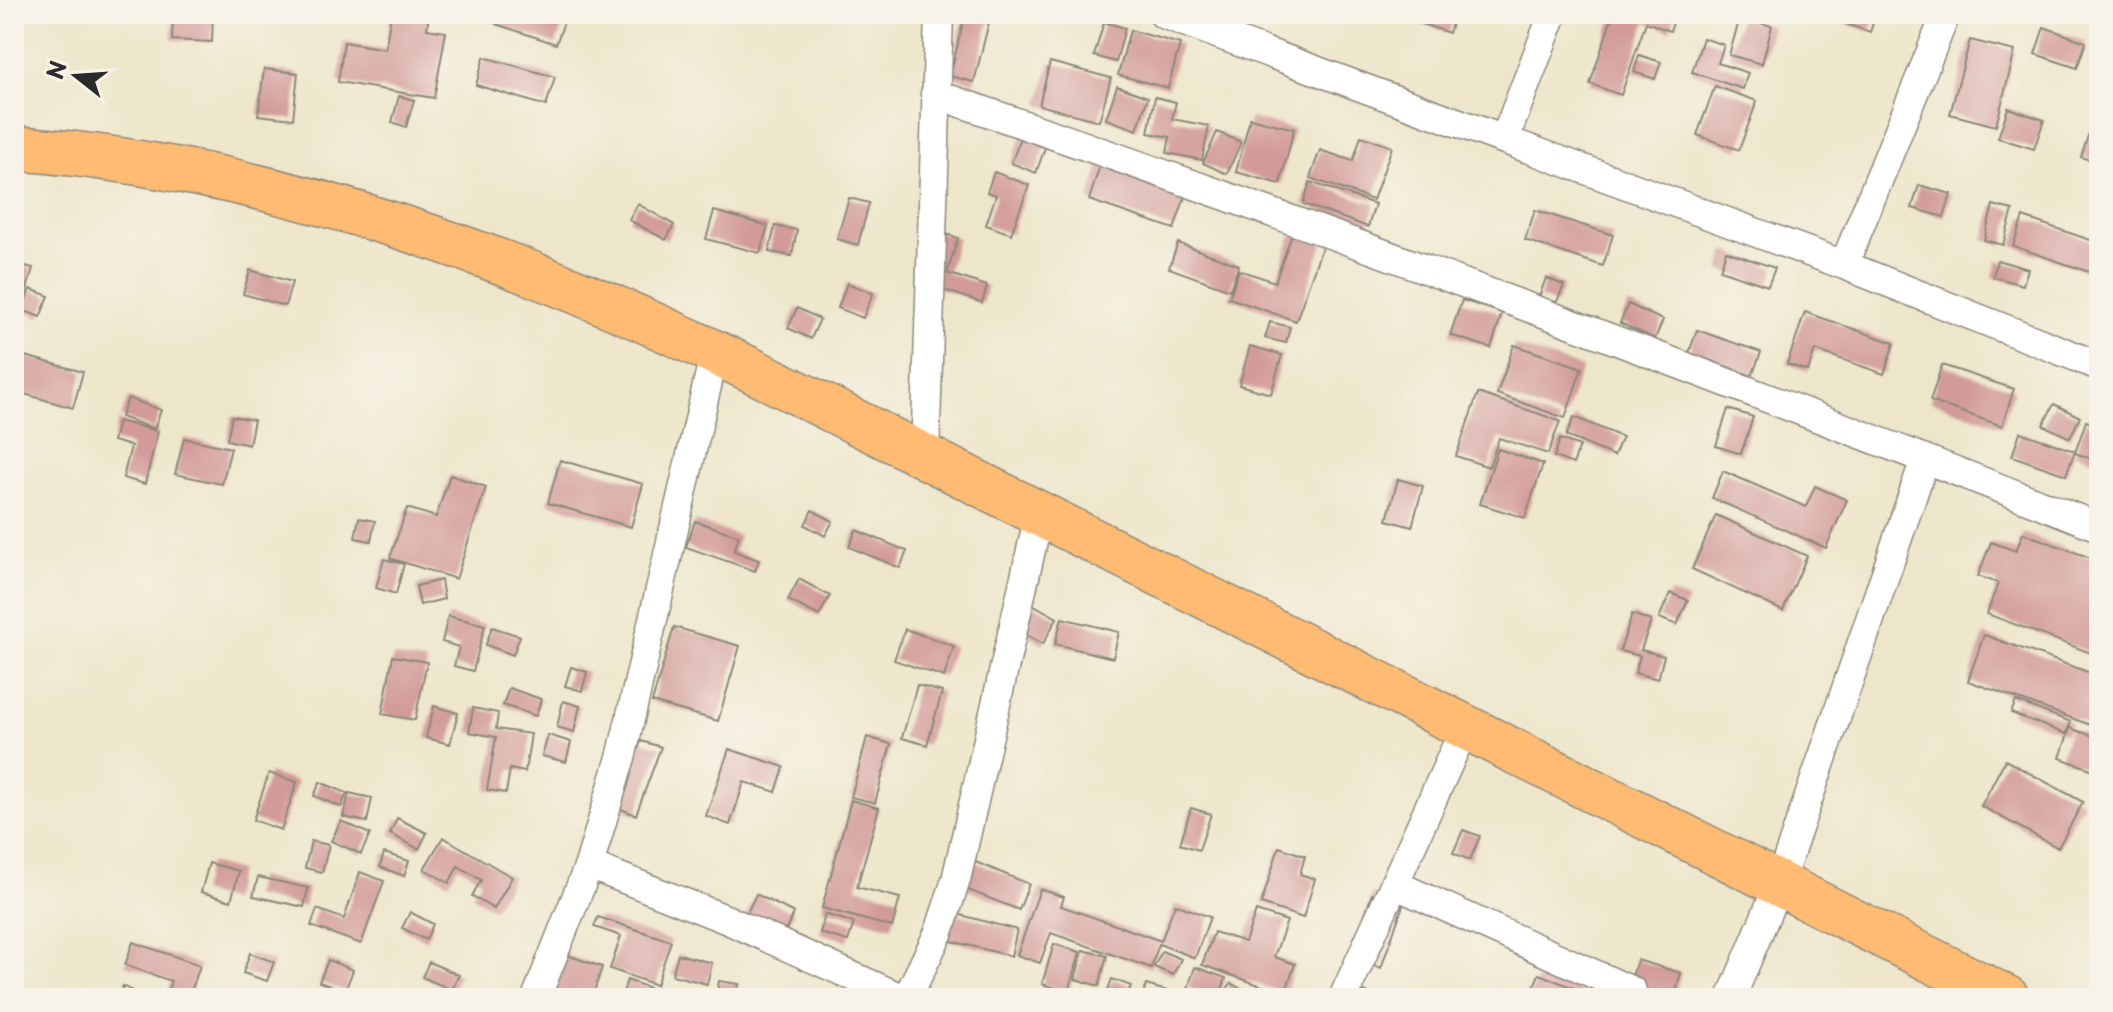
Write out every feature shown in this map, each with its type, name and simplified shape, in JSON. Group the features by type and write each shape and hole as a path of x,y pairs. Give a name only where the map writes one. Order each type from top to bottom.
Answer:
{"main road":[{"path":"14,148 83,153 247,185 407,229 583,292 715,351 2007,998"}],"street":[{"path":"925,458 939,14"},
{"path":"1163,14 1844,265 2099,366"},
{"path":"1505,138 1553,14"},
{"path":"1844,265 1946,14"},
{"path":"935,94 1144,166 2099,527"},
{"path":"536,998 589,865 622,754 715,351"},
{"path":"1731,998 1779,884 1925,459"},
{"path":"589,865 728,920 904,998 939,932 956,880 1039,515"},
{"path":"1343,998 1465,727"},
{"path":"1394,884 1632,991"}],"building":[{"path":"173,14 213,14 212,42 172,40"},
{"path":"391,14 429,14 427,29 446,32 434,98 338,82 344,42 385,49"},
{"path":"499,14 567,14 556,44 496,24"},
{"path":"965,14 991,14 974,82 950,76"},
{"path":"1405,14 1455,14 1449,33 1404,18"},
{"path":"1613,14 1663,14 1675,18 1670,31 1646,22 1621,95 1590,84"},
{"path":"1836,14 1876,14 1870,32 1834,20"},
{"path":"1740,18 1772,26 1762,64 1729,55"},
{"path":"1104,22 1125,28 1116,62 1094,56"},
{"path":"2044,27 2086,42 2077,68 2035,54"},
{"path":"1130,30 1180,44 1168,88 1118,75"},
{"path":"1703,38 1724,45 1718,63 1748,73 1743,89 1692,72"},
{"path":"1970,40 2015,51 1996,126 1950,114"},
{"path":"1639,55 1661,62 1655,79 1634,72"},
{"path":"484,57 555,77 546,106 476,85"},
{"path":"1050,62 1111,78 1099,121 1039,105"},
{"path":"264,69 298,73 293,119 258,115"},
{"path":"1117,86 1148,97 1137,130 1106,119"},
{"path":"1715,86 1757,101 1739,150 1697,135"},
{"path":"399,96 414,100 406,127 392,122"},
{"path":"1155,97 1176,102 1172,119 1209,126 1202,160 1167,153 1170,137 1148,133"},
{"path":"2008,108 2044,120 2034,149 1998,138"},
{"path":"2095,115 2099,116 2099,163 2081,157"},
{"path":"1250,118 1294,129 1280,184 1236,172"},
{"path":"1217,132 1241,142 1227,174 1203,163"},
{"path":"1023,133 1047,142 1036,173 1011,163"},
{"path":"1361,136 1392,147 1373,200 1310,178 1320,150 1353,161"},
{"path":"1100,165 1186,194 1174,229 1089,200"},
{"path":"994,172 1029,185 1011,234 986,225 996,195 987,192"},
{"path":"1310,182 1375,204 1368,227 1303,204"},
{"path":"1919,185 1951,194 1944,217 1912,208"},
{"path":"849,198 869,203 858,245 837,239"},
{"path":"638,204 674,225 666,240 629,220"},
{"path":"1993,205 2013,210 2003,245 1984,240"},
{"path":"1535,210 1613,235 1603,266 1525,240"},
{"path":"714,211 768,226 760,253 706,239"},
{"path":"2023,217 2099,243 2098,275 2013,246"},
{"path":"775,226 797,230 792,256 769,252"},
{"path":"938,231 958,238 947,273 987,286 982,303 921,282"},
{"path":"1292,234 1323,244 1296,321 1229,298 1239,270 1275,282"},
{"path":"1178,243 1239,265 1230,290 1169,268"},
{"path":"1726,251 1775,268 1768,286 1720,270"},
{"path":"1997,260 2028,269 2023,285 1993,277"},
{"path":"14,263 33,268 25,296 14,293"},
{"path":"250,270 292,282 285,306 243,294"},
{"path":"1546,278 1564,285 1556,304 1539,297"},
{"path":"847,283 873,293 863,318 838,308"},
{"path":"30,289 49,296 40,317 22,310"},
{"path":"14,296 22,299 15,325 14,325"},
{"path":"1462,300 1502,313 1491,348 1450,335"},
{"path":"1628,304 1663,320 1655,339 1620,323"},
{"path":"797,308 820,319 811,339 788,328"},
{"path":"1805,312 1894,343 1884,374 1815,350 1808,371 1787,364"},
{"path":"1270,322 1290,327 1286,343 1265,338"},
{"path":"1697,330 1761,352 1752,376 1689,353"},
{"path":"1514,345 1582,368 1565,418 1497,394"},
{"path":"1250,346 1282,355 1271,394 1239,385"},
{"path":"14,353 83,372 73,408 14,391"},
{"path":"1942,365 2014,389 2002,426 1930,401"},
{"path":"1478,393 1560,421 1548,454 1499,438 1489,467 1456,456"},
{"path":"128,398 161,410 154,429 121,417"},
{"path":"2096,400 2099,401 2099,418 2091,416"},
{"path":"2054,404 2080,417 2070,438 2043,425"},
{"path":"1728,409 1753,417 1741,454 1716,446"},
{"path":"232,416 254,420 249,445 227,440"},
{"path":"1574,417 1622,437 1614,456 1566,436"},
{"path":"118,421 158,431 145,484 123,478 131,446 113,441"},
{"path":"2086,421 2099,425 2099,462 2075,453"},
{"path":"2020,432 2075,451 2066,475 2012,456"},
{"path":"184,438 231,448 222,484 175,474"},
{"path":"1560,439 1580,446 1573,464 1554,457"},
{"path":"1498,449 1543,464 1525,518 1480,504"},
{"path":"560,460 643,484 631,527 548,503"},
{"path":"1723,471 1806,507 1815,486 1847,500 1826,548 1712,498"},
{"path":"450,475 486,487 456,579 390,558 407,508 436,517"},
{"path":"1398,479 1423,486 1412,527 1387,520"},
{"path":"812,510 833,521 825,536 805,525"},
{"path":"1716,515 1807,556 1783,611 1692,569"},
{"path":"359,518 375,521 371,541 355,538"},
{"path":"695,521 739,536 734,551 759,560 755,571 686,547"},
{"path":"856,530 907,551 900,568 849,547"},
{"path":"2023,533 2099,561 2099,656 1987,614 1998,583 1978,576 1991,542 2016,551"},
{"path":"384,559 404,564 396,594 376,588"},
{"path":"799,579 830,596 819,616 788,600"},
{"path":"441,580 444,599 420,605 416,586"},
{"path":"1670,593 1688,600 1677,625 1659,618"},
{"path":"1025,600 1057,618 1043,644 1011,626"},
{"path":"1632,614 1651,621 1641,650 1664,656 1658,679 1635,673 1640,656 1620,651"},
{"path":"448,616 485,625 473,671 454,666 459,647 442,642"},
{"path":"1062,618 1119,632 1113,658 1055,644"},
{"path":"492,627 520,636 513,655 486,645"},
{"path":"674,627 740,646 718,721 652,702"},
{"path":"905,629 954,646 944,677 894,660"},
{"path":"1984,635 2099,676 2099,728 1968,681"},
{"path":"393,656 427,662 415,720 382,714"},
{"path":"571,667 587,672 582,691 565,686"},
{"path":"917,685 942,692 927,745 902,738"},
{"path":"509,688 541,699 536,716 503,705"},
{"path":"563,701 580,706 574,732 557,727"},
{"path":"2016,701 2071,722 2066,734 2011,713"},
{"path":"434,706 458,713 450,744 426,738"},
{"path":"473,708 498,713 496,729 531,734 525,772 510,769 506,793 487,790 496,737 469,732"},
{"path":"2070,728 2099,738 2099,772 2060,758"},
{"path":"548,735 571,742 566,762 542,756"},
{"path":"867,737 891,744 875,803 851,797"},
{"path":"641,741 661,747 636,815 618,808"},
{"path":"729,749 784,767 776,792 744,782 730,825 706,816"},
{"path":"2005,760 2083,802 2058,848 1981,806"},
{"path":"269,773 297,782 281,830 253,820"},
{"path":"320,782 347,793 341,807 314,796"},
{"path":"349,793 372,798 367,822 343,817"},
{"path":"851,800 879,808 857,887 900,898 892,927 822,908"},
{"path":"1191,808 1211,814 1199,850 1180,844"},
{"path":"397,818 427,833 419,849 390,834"},
{"path":"341,821 370,834 361,854 331,841"},
{"path":"1463,830 1480,836 1470,860 1453,853"},
{"path":"443,837 512,877 494,909 472,896 481,880 458,866 449,883 424,869"},
{"path":"311,841 329,845 322,872 305,868"},
{"path":"1279,847 1305,856 1300,874 1315,879 1303,918 1261,904"},
{"path":"384,853 409,861 404,876 380,867"},
{"path":"968,859 1029,884 1019,910 958,886"},
{"path":"209,863 239,871 231,901 201,892"},
{"path":"360,872 384,881 361,944 311,926 317,909 344,919"},
{"path":"258,877 308,888 304,907 253,896"},
{"path":"1040,889 1064,897 1061,906 1161,941 1175,904 1210,917 1195,958 1159,944 1151,968 1051,933 1040,963 1017,955"},
{"path":"756,894 794,913 782,938 744,919"},
{"path":"1372,894 1403,905 1381,968 1351,957"},
{"path":"946,911 1017,930 1011,956 939,938"},
{"path":"1256,911 1287,921 1274,957 1295,964 1285,994 1202,965 1214,932 1245,942"},
{"path":"410,912 433,924 426,940 402,928"},
{"path":"825,914 854,923 848,941 820,933"},
{"path":"598,917 671,941 656,985 610,969 621,936 594,927"},
{"path":"133,942 200,965 189,998 165,997 171,981 125,965"},
{"path":"1054,944 1080,952 1069,992 1042,984"},
{"path":"1083,950 1107,956 1099,986 1075,979"},
{"path":"1162,951 1181,959 1173,975 1154,967"},
{"path":"250,953 274,962 267,981 243,973"},
{"path":"561,953 602,967 592,998 549,998"},
{"path":"678,954 712,963 707,984 672,975"},
{"path":"328,960 353,970 345,991 319,982"},
{"path":"1637,960 1681,973 1674,998 1626,998"},
{"path":"429,962 459,975 452,990 422,977"},
{"path":"1195,967 1226,978 1219,998 1188,988"},
{"path":"1539,974 1598,998 1529,998"},
{"path":"1112,979 1131,986 1126,998 1105,998"},
{"path":"627,980 678,998 621,998"},
{"path":"719,981 739,984 736,998 716,998"},
{"path":"1231,983 1255,998 1221,998"},
{"path":"1338,983 1373,995 1372,998 1333,998"},
{"path":"1146,985 1174,993 1173,998 1142,998"},
{"path":"123,986 146,998 118,998"}]}
